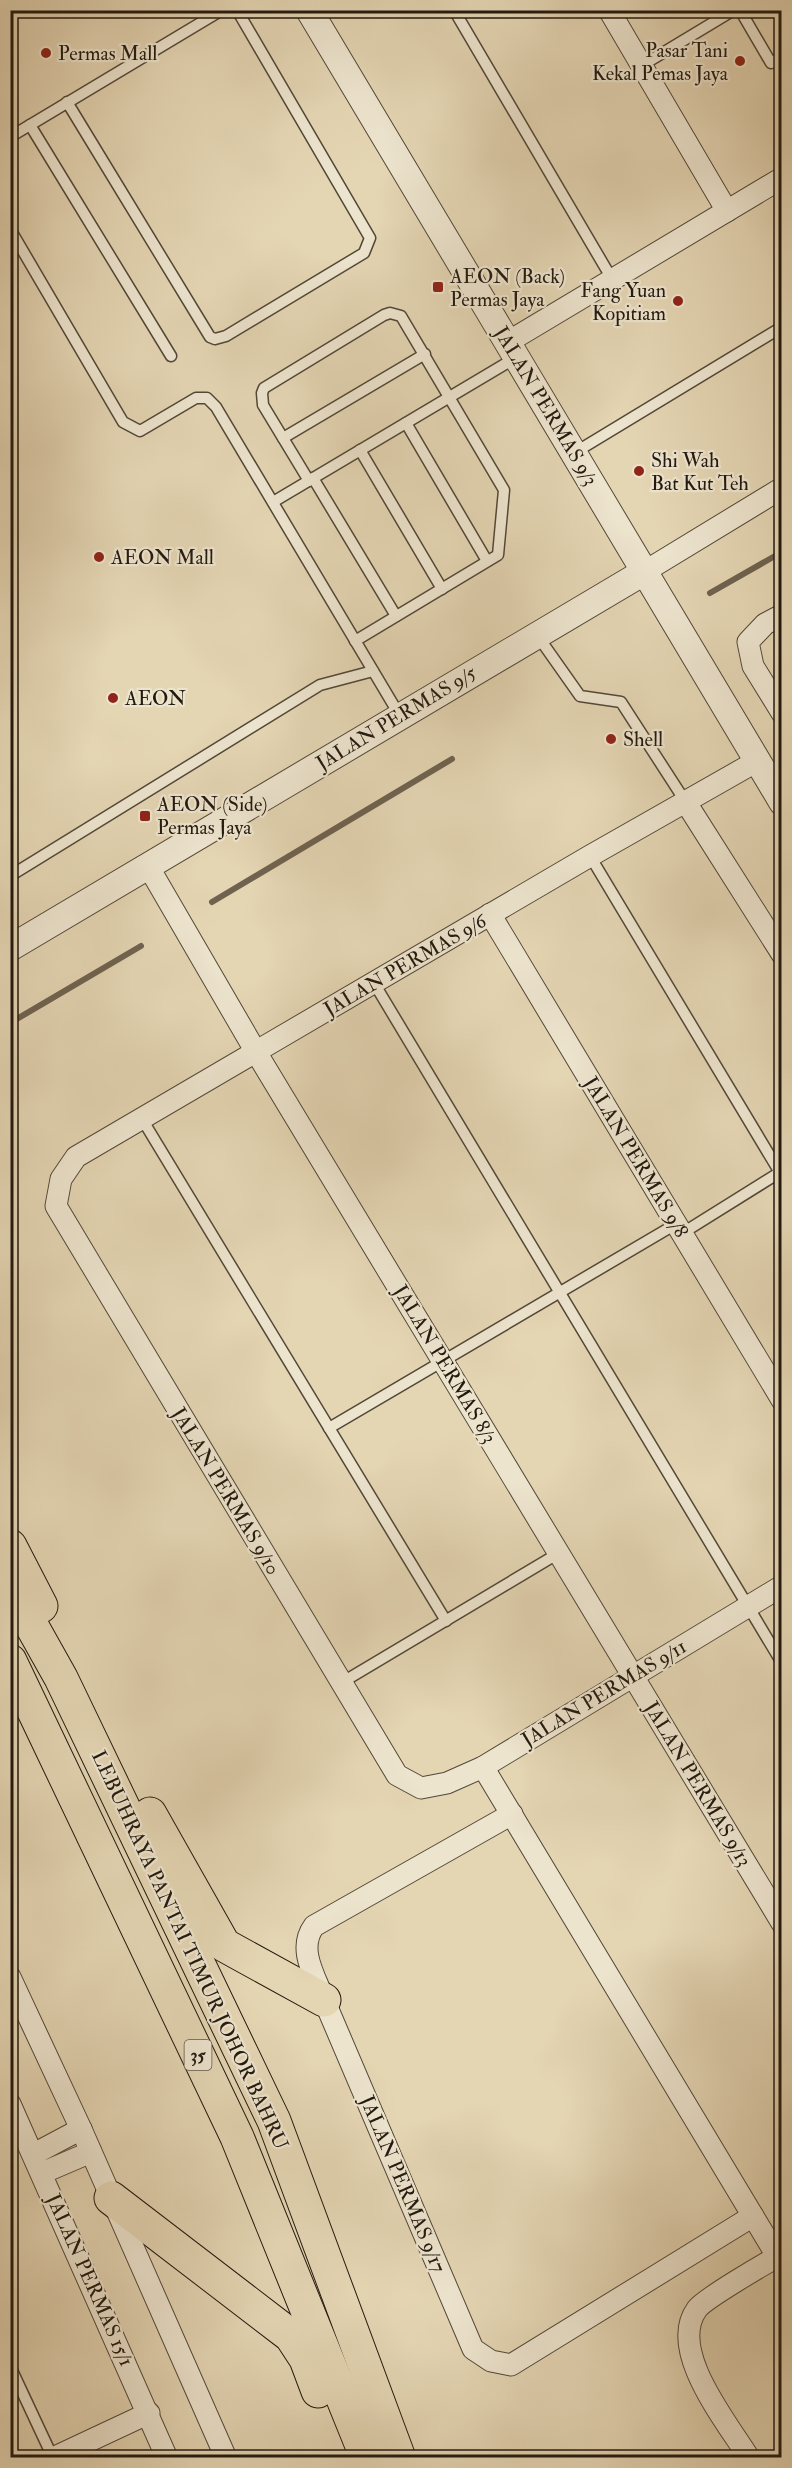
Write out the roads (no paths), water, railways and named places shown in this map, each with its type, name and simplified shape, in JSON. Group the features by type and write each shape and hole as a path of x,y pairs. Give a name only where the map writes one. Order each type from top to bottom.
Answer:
{"highway":[{"path":"10,1546 162,1839 224,1945 324,2000"},
{"name":"LEBUHRAYA PANTAI TIMUR JOHOR BAHRU","path":"10,1587 61,1678 274,2121 399,2457"},
{"name":"LEBUHRAYA PANTAI TIMUR JOHOR BAHRU","path":"10,1661 237,2137 367,2457"},
{"path":"162,1839 188,1916 274,2121"},
{"path":"111,2199 291,2336 306,2359 344,2457"}],"street":[{"name":"JALAN PERMAS 9/3","path":"309,10 782,802"},
{"path":"609,10 727,211"},
{"path":"512,350 612,279 782,178"},
{"name":"JALAN PERMAS 9/5","path":"10,948 782,488"},
{"path":"782,615 765,624 748,642 753,666 782,713"},
{"name":"JALAN PERMAS 9/6","path":"61,1179 76,1157 490,914 757,761"},
{"path":"686,801 782,954"},
{"name":"JALAN PERMAS 8/3","path":"148,866 256,1052 633,1675"},
{"name":"JALAN PERMAS 9/8","path":"490,914 782,1401"},
{"name":"JALAN PERMAS 9/10","path":"61,1179 56,1206 397,1775 421,1788"},
{"name":"JALAN PERMAS 9/11","path":"421,1788 447,1783 483,1767 782,1586"},
{"name":"JALAN PERMAS 9/13","path":"633,1675 782,1923"},
{"path":"483,1767 753,2216 779,2255 698,2307 688,2325 689,2353 693,2362 749,2457"},
{"name":"JALAN PERMAS 9/17","path":"512,1815 314,1926 306,1937 306,1950 324,2000 473,2349 491,2361 511,2365 753,2216"},
{"path":"10,1977 81,2129 226,2457"},
{"name":"JALAN PERMAS 15/1","path":"10,2104 167,2457"},
{"path":"38,2163 81,2129"},
{"path":"38,2163 91,2152"},
{"path":"53,2457 149,2413"}],"lane":[{"path":"10,136 222,10"},
{"path":"68,102 210,337 216,339 226,336 364,253 370,238 237,10"},
{"path":"454,10 612,279"},
{"path":"641,66 734,10"},
{"path":"740,10 771,63 782,57"},
{"path":"30,125 171,356"},
{"path":"10,229 123,422 140,431 196,398 207,398 216,407 400,716"},
{"path":"355,641 498,555 504,490 401,316 390,313 264,388 262,393 263,405 396,616"},
{"path":"573,453 782,327"},
{"path":"273,502 450,396 512,350"},
{"path":"283,438 425,354"},
{"path":"406,423 487,561"},
{"path":"360,450 442,589"},
{"path":"537,635 580,696 621,702 686,801"},
{"path":"10,876 320,685 373,671"},
{"path":"329,1428 560,1293 781,1173 590,856"},
{"path":"374,983 782,1663"},
{"path":"142,1119 446,1621"},
{"path":"342,1683 559,1553"},
{"path":"10,2366 53,2457"}],"waterway":[{"path":"710,593 782,552"},
{"path":"212,902 452,759"},
{"path":"10,1023 141,946"}],"place":[{"name":"Permas Mall","path":"46,53"},
{"name":"Pasar Tani Kekal Pemas Jaya","path":"740,61"},
{"name":"AEON (Back) Permas Jaya","path":"438,287"},
{"name":"Fang Yuan Kopitiam","path":"678,301"},
{"name":"Shi Wah Bat Kut Teh","path":"639,471"},
{"name":"AEON Mall","path":"99,557"},
{"name":"AEON","path":"113,698"},
{"name":"Shell","path":"611,739"},
{"name":"AEON (Side) Permas Jaya","path":"145,816"}]}
